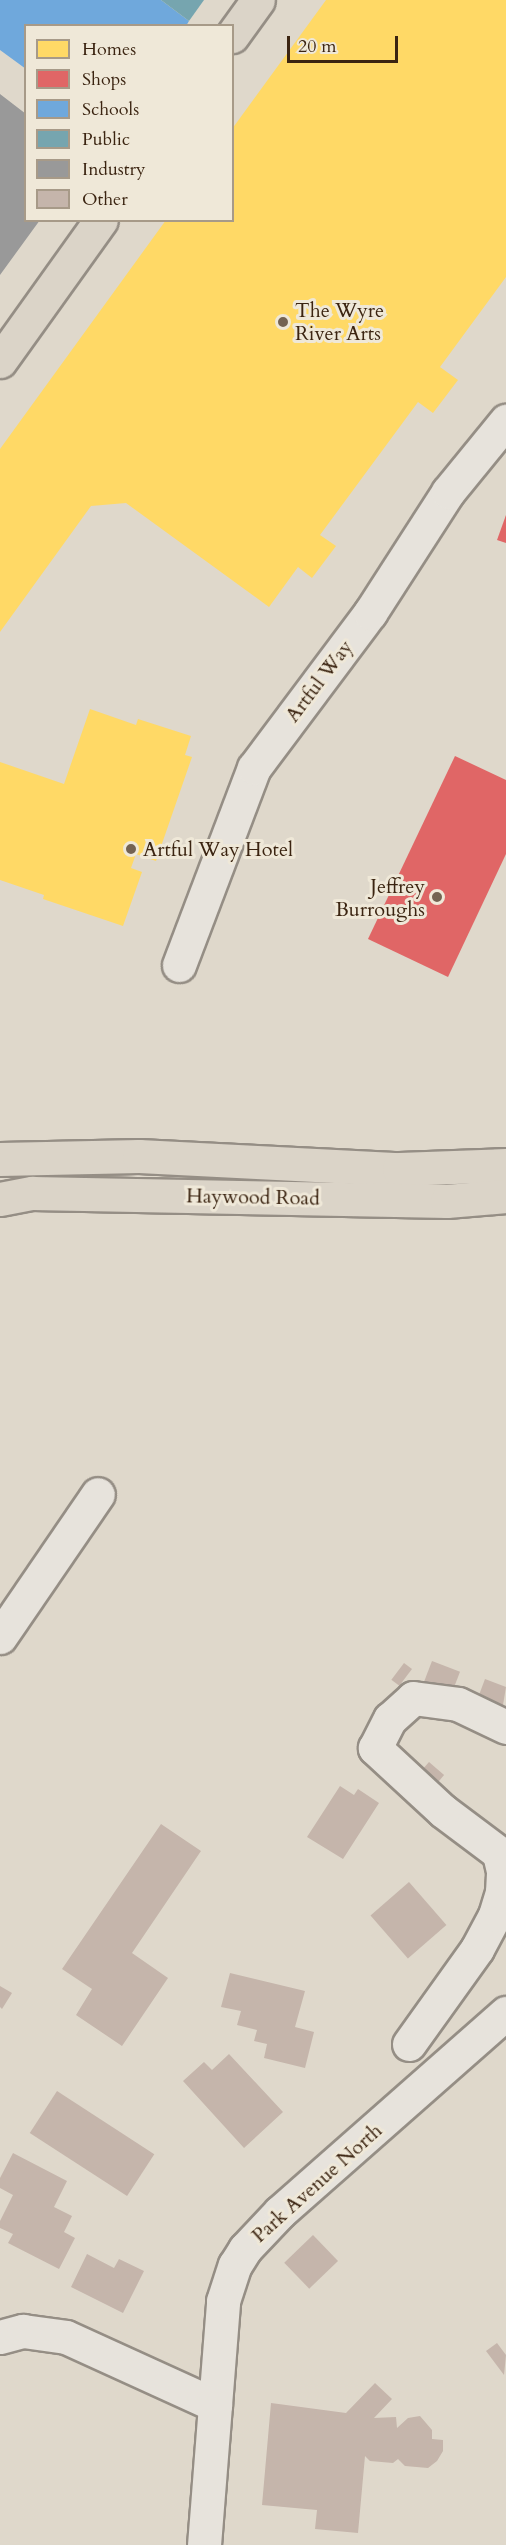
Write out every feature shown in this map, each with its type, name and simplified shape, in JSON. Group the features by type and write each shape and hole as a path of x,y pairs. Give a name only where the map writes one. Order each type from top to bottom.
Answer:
{"main road":[{"path":"234,33 258,0"},
{"path":"0,362 100,222"},
{"name":"Haywood Road","path":"0,1159 139,1156 399,1184 447,1201 506,1196"},
{"name":"Haywood Road","path":"0,1199 32,1192 399,1184 506,1165"}],"street":[{"name":"Artful Way","path":"179,965 254,768 370,613 448,492 506,421"},
{"path":"0,1636 98,1494"},
{"path":"410,2044 477,1949 495,1915 502,1892 502,1871 499,1853 443,1811 375,1748 390,1719 413,1698 458,1704 506,1727"},
{"name":"Park Avenue North","path":"204,2545 223,2301 229,2277 245,2249 280,2212 506,2013"},
{"path":"0,2337 23,2331 66,2337 215,2405"}],"building: Homes":[{"name":"The Wyre River Arts","path":"326,0 506,0 506,277 440,367 458,380 433,413 418,402 320,535 336,546 312,578 298,567 269,607 126,503 91,506 0,632 0,449 165,222 234,222 234,126"},
{"path":"90,709 136,725 138,719 191,736 185,755 192,757 156,861 136,854 131,868 142,872 123,926 43,899 44,895 0,880 0,762 64,784"}],"building: Shops":[{"path":"506,515 506,543 497,540"},
{"name":"Jeffrey Burroughs","path":"455,756 506,780 506,854 448,977 368,939"}],"building: Schools":[{"path":"0,0 161,0 189,21 187,24 24,24 24,68 0,50"}],"building: Public":[{"path":"161,0 204,0 189,21"}],"building: Industry":[{"path":"0,94 24,112 24,222 39,222 0,275"}],"building: Other":[{"path":"432,1661 460,1672 450,1697 422,1686"},
{"path":"404,1663 412,1669 399,1686 391,1680"},
{"path":"485,1679 506,1687 503,1705 479,1695"},
{"path":"429,1762 444,1775 435,1786 420,1773"},
{"path":"340,1786 354,1795 358,1789 379,1803 343,1859 307,1837"},
{"path":"161,1824 201,1851 132,1953 168,1978 122,2046 76,2015 92,1989 62,1969"},
{"path":"409,1882 446,1925 408,1958 371,1915"},
{"path":"230,1973 305,1991 295,2027 314,2032 305,2068 264,2058 267,2044 254,2041 257,2030 237,2025 241,2011 221,2007"},
{"path":"0,1986 12,1993 2,2009 0,2007"},
{"path":"229,2054 283,2112 244,2148 183,2081 204,2062 212,2070"},
{"path":"57,2091 154,2154 127,2196 30,2133"},
{"path":"13,2153 67,2181 54,2207 72,2216 64,2232 75,2238 59,2269 8,2243 13,2234 0,2228 0,2221 13,2195 0,2188 0,2178"},
{"path":"313,2235 338,2261 309,2289 284,2263"},
{"path":"87,2254 114,2268 119,2259 144,2271 123,2313 71,2287"},
{"path":"497,2343 506,2355 504,2375 486,2351"},
{"path":"375,2383 392,2399 374,2418 396,2417 397,2428 408,2418 420,2416 432,2430 432,2439 443,2440 443,2451 437,2461 428,2468 405,2466 398,2459 393,2463 370,2461 365,2456 358,2533 315,2529 317,2510 262,2505 271,2403 346,2413"}],"place":[{"name":"The Wyre River Arts","path":"283,322"},
{"name":"Artful Way Hotel","path":"131,849"},
{"name":"Jeffrey Burroughs","path":"437,897"}]}
